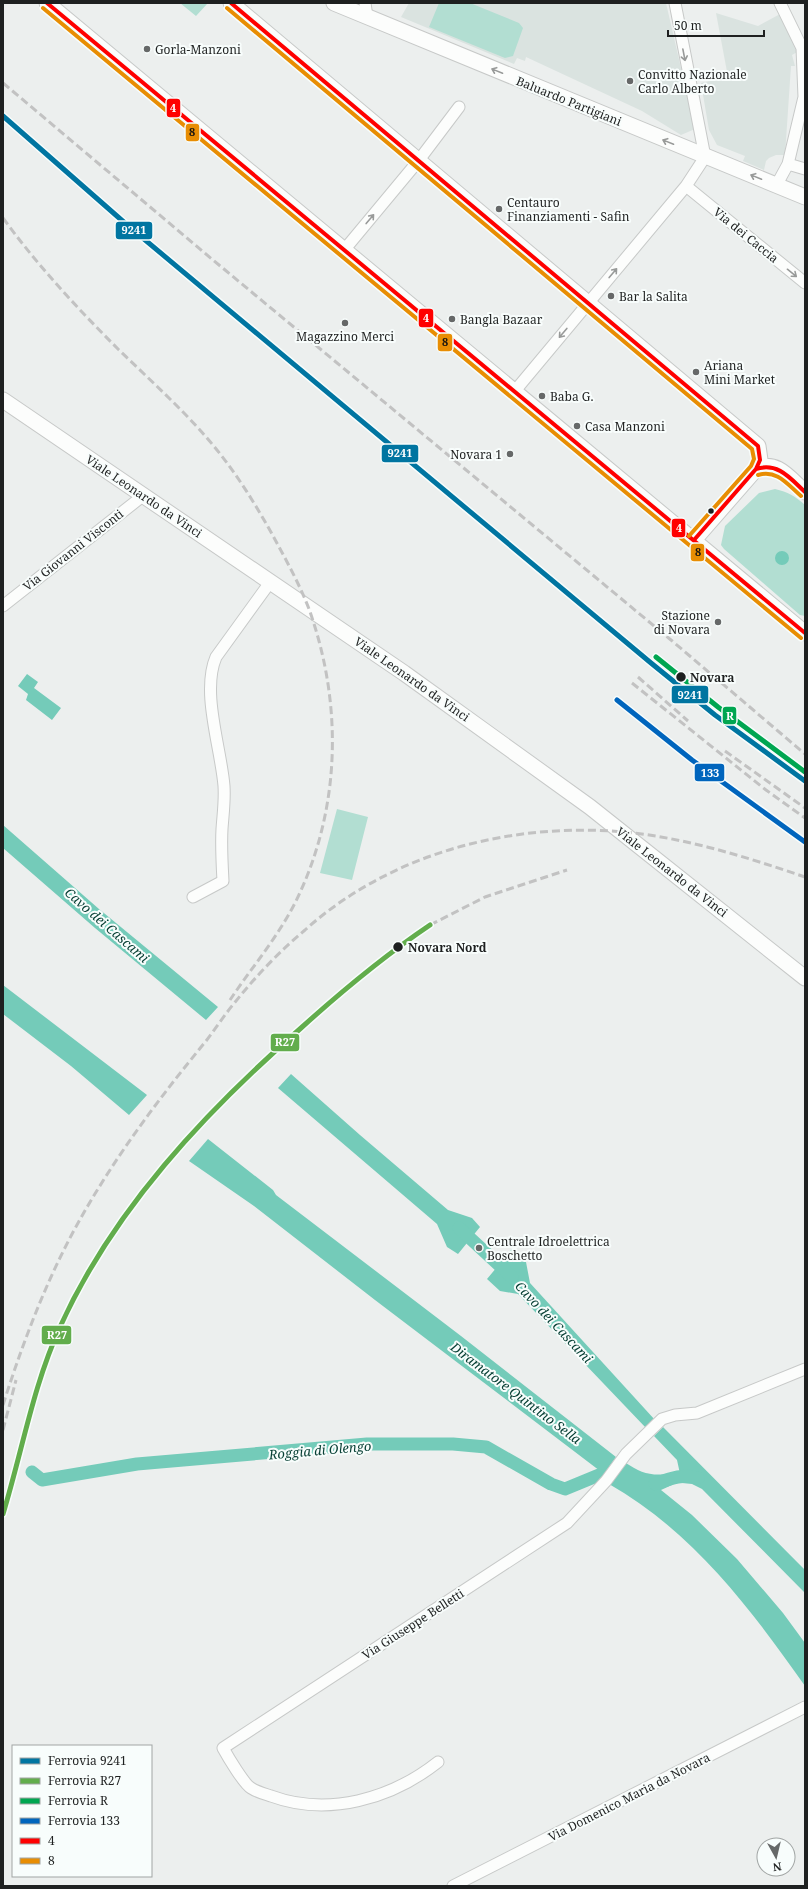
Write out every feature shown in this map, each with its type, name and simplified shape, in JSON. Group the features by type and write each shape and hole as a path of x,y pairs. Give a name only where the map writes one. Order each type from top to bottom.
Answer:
{"street":[{"path":"47,3 242,166 345,249 514,392 805,633"},
{"path":"231,3 758,446 760,460 756,469 694,540"},
{"name":"Baluardo Partigiani","path":"334,3 366,10 704,156 805,197"},
{"path":"514,392 686,186 704,156 674,3"},
{"path":"776,186 788,164 805,98 802,48 780,3"},
{"path":"345,249 419,160 459,106"},
{"path":"788,164 805,169"},
{"name":"Via dei Caccia","path":"686,186 805,283"},
{"name":"Viale Leonardo da Vinci","path":"3,400 271,581 404,673 590,807 805,978"},
{"path":"756,469 770,465 777,467 805,492"},
{"name":"Via Giovanni Visconti","path":"3,606 144,495"},
{"path":"193,897 223,881 221,850 224,790 214,718 212,668 216,657 271,581"},
{"name":"Via Giuseppe Belletti","path":"438,1762 420,1776 387,1792 346,1804 317,1806 289,1802 250,1788 223,1748 567,1523 606,1481 626,1454 662,1420 675,1415 697,1413 805,1369"},
{"name":"Via Domenico Maria da Novara","path":"453,1886 805,1707"}],"shaded area":[{"path":"180,3 208,3 196,16"},
{"name":"Convitto Nazionale Carlo Alberto","path":"409,3 666,3 695,129 681,135 642,111 526,57 525,61 517,58 514,64 401,17"},
{"path":"439,3 470,3 519,23 523,28 513,56 505,58 429,27"},
{"name":"Convitto Nazionale Carlo Alberto","path":"716,13 758,26 782,13 799,51 792,55 795,66 791,66 785,155 776,155 769,158 766,161 764,170 743,161 745,156 717,145 709,130 701,83 728,77"},
{"path":"775,489 791,495 805,505 805,616 800,615 721,545 725,526 759,493"},
{"path":"337,809 368,817 352,880 320,873"}],"water":[{"path":"779,551 785,551 789,555 789,561 785,565 779,565 775,561 775,555"},
{"path":"27,674 38,682 34,688 61,708 52,720 26,700 28,694 18,686"},
{"path":"3,825 99,909 218,1007 206,1020 95,928 3,848"},
{"path":"3,985 147,1095 129,1115 71,1066 3,1014"},
{"path":"291,1074 448,1210 472,1218 480,1227 458,1254 447,1247 437,1224 278,1088"},
{"name":"Diramatore Quintino Sella","path":"208,1139 273,1190 276,1195 461,1336 616,1457 604,1474 254,1206 189,1161"},
{"path":"512,1249 526,1262 530,1283 655,1420 646,1428 518,1294 500,1291 487,1279"},
{"path":"663,1427 805,1570 805,1593 702,1489 692,1484 682,1483 677,1460 654,1436"},
{"path":"624,1462 646,1473 656,1475 670,1474 672,1485 661,1490 692,1515 737,1559 783,1613 805,1643 805,1686 741,1601 693,1548 639,1503 609,1484"}],"waterway":[{"name":"Cavo dei Cascami","path":"459,1228 512,1277"},
{"name":"Roggia di Olengo","path":"32,1472 42,1480 137,1464 367,1444 453,1444 486,1447 551,1484 565,1489 599,1475"},
{"path":"655,1484 682,1476 698,1478"}],"railway":[{"path":"3,83 213,260 671,640 805,754"},
{"path":"3,218 44,270 74,303 119,350 186,415 225,461 242,484 292,571 309,609 320,645 328,682 332,719 332,756 329,793 322,830 311,866 289,914 230,1000"},
{"path":"638,677 688,721"},
{"path":"632,683 766,790 805,818"},
{"path":"725,751 805,808"},
{"path":"3,1405 25,1340 51,1277 85,1210 117,1160 169,1087 252,982 277,955 305,930 340,903 377,880 417,861 459,847 502,837 546,832 590,830 656,836 721,850 805,877"},
{"path":"430,925 485,897 567,870"},
{"path":"3,1430 16,1380"}],"rail line":[{"name":"9241","path":"3,116 126,224 651,663 715,715 805,781"},
{"name":"R","path":"656,657 718,707 805,772"},
{"name":"133","path":"617,700 692,760 805,842"},
{"name":"R27","path":"3,1514 42,1372 60,1327 82,1284 134,1203 164,1165 230,1094 265,1060 348,987 396,949 430,925"}],"transit line":[{"name":"4","path":"47,3 805,633"},
{"name":"4","path":"231,3 758,446 760,460 756,469 694,540"},
{"name":"8","path":"43,8 801,638"},
{"name":"8","path":"227,8 752,449 754,459 751,466 689,536"},
{"name":"4","path":"756,469 764,467 777,470 789,477 805,492"},
{"name":"8","path":"758,475 771,474 777,476 801,496"}],"place":[{"name":"Gorla-Manzoni","path":"147,49"},
{"name":"Convitto Nazionale Carlo Alberto","path":"630,81"},
{"name":"Centauro Finanziamenti - Safin","path":"499,209"},
{"name":"Bar la Salita","path":"611,296"},
{"name":"Bangla Bazaar","path":"452,319"},
{"name":"Magazzino Merci","path":"345,323"},
{"name":"Ariana Mini Market","path":"696,372"},
{"name":"Baba G.","path":"542,396"},
{"name":"Casa Manzoni","path":"577,426"},
{"name":"Novara 1","path":"510,454"},
{"name":"Stazione di Novara","path":"718,622"},
{"name":"Novara","path":"681,677"},
{"name":"Novara Nord","path":"398,947"},
{"name":"Centrale Idroelettrica Boschetto","path":"479,1248"}]}
